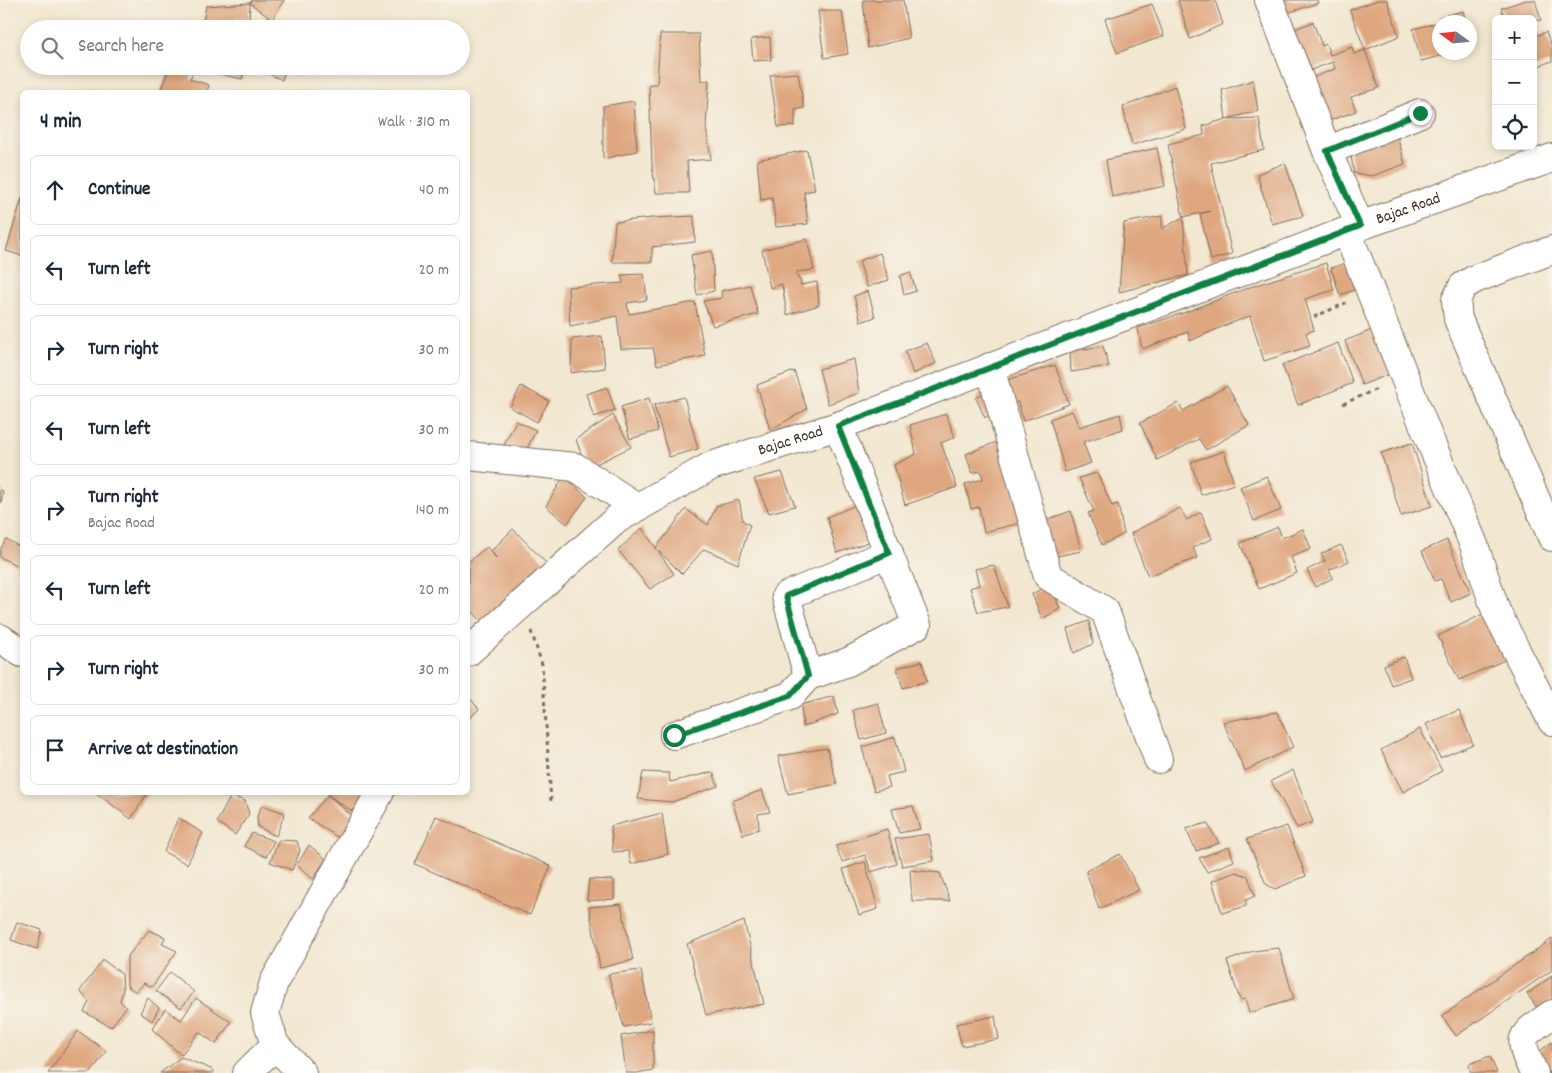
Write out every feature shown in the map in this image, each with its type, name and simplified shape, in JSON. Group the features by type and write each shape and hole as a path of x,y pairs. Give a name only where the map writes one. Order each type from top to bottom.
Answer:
{"street":[{"path":"1269,0 1327,151 1372,292 1474,544 1496,611 1552,721"},
{"path":"1327,151 1420,113"},
{"name":"Bajac Road","path":"470,650 617,519 711,466 838,426 1353,229 1552,158"},
{"path":"1550,529 1458,319 1456,300 1463,286 1475,279 1551,255"},
{"path":"990,367 1048,576 1106,611 1158,759"},
{"path":"674,735 790,696 808,676 848,662 917,625 838,426"},
{"path":"470,456 575,467 637,507"},
{"path":"808,676 786,596 889,553"},
{"path":"0,638 20,652"},
{"path":"302,1073 275,1045 266,1013 274,982 378,795"},
{"path":"1534,1073 1524,1052 1522,1041 1526,1032 1552,1014"},
{"path":"247,1073 275,1045"}],"path":[{"path":"1314,317 1372,292"},
{"path":"1343,404 1405,377"},
{"path":"523,604 542,664 551,801"}],"building":[{"path":"252,0 284,0 272,20 250,3"},
{"path":"863,0 903,0 909,38 868,48"},
{"path":"1178,0 1215,0 1223,24 1190,39"},
{"path":"1276,0 1317,0 1318,3 1281,15"},
{"path":"1378,0 1387,0 1399,36 1365,50 1350,10"},
{"path":"1526,0 1535,0 1541,20 1537,20 1537,15 1504,15 1501,8"},
{"path":"250,3 249,20 236,18 236,20 203,20 206,6"},
{"path":"1152,4 1164,36 1117,53 1105,19"},
{"path":"818,11 842,11 848,54 824,58"},
{"path":"1463,11 1464,15 1448,15"},
{"path":"1313,22 1322,46 1326,44 1330,55 1352,47 1354,54 1365,50 1379,88 1351,97 1356,111 1320,124 1304,81 1335,69 1333,62 1308,71 1287,32"},
{"path":"1432,24 1432,58 1421,61 1413,29"},
{"path":"1546,32 1552,47 1552,61 1537,67 1537,36"},
{"path":"660,34 699,34 701,81 709,80 706,127 711,159 687,161 689,193 656,193 652,165 649,84 657,84"},
{"path":"770,37 771,60 753,61 751,39"},
{"path":"798,73 804,108 795,110 795,126 778,127 770,75"},
{"path":"167,75 192,75 190,79 209,85 208,90 161,90"},
{"path":"224,75 243,75 242,79"},
{"path":"271,75 284,75 282,80"},
{"path":"1253,80 1258,111 1226,119 1222,90"},
{"path":"1175,86 1186,129 1132,145 1123,107"},
{"path":"634,101 637,151 603,159 603,106"},
{"path":"1259,118 1264,150 1211,163 1232,254 1211,260 1200,214 1210,211 1183,217 1168,144 1204,135 1203,126 1226,119"},
{"path":"1397,135 1405,164 1372,176 1354,173 1350,150"},
{"path":"1157,148 1165,186 1112,197 1106,160"},
{"path":"807,150 815,190 804,192 808,224 776,227 772,198 761,200 757,160"},
{"path":"1285,163 1303,216 1272,224 1257,174"},
{"path":"20,205 20,255 6,251"},
{"path":"694,216 695,242 652,247 652,262 612,262 615,222"},
{"path":"1162,216 1162,229 1183,217 1188,275 1119,292 1124,223"},
{"path":"807,239 814,270 796,272 801,285 817,282 819,305 787,315 782,284 770,288 762,250"},
{"path":"712,251 714,291 697,295 691,255"},
{"path":"880,253 889,280 867,287 859,261"},
{"path":"1351,261 1360,288 1340,295 1331,268"},
{"path":"1326,263 1334,290 1305,299 1314,330 1306,333 1310,346 1264,361 1250,316 1190,341 1188,332 1142,349 1138,328 1250,287"},
{"path":"910,272 916,291 904,295 900,276"},
{"path":"644,274 647,300 627,303 629,314 695,302 705,356 657,365 653,348 621,349 617,316 570,326 568,287 623,283 621,275"},
{"path":"750,285 758,314 713,326 703,301 722,298 721,291"},
{"path":"868,291 875,317 861,322 854,296"},
{"path":"1374,329 1392,373 1362,385 1345,341"},
{"path":"602,336 605,368 571,373 572,339"},
{"path":"927,343 936,363 913,374 905,351"},
{"path":"1338,343 1353,383 1298,405 1282,365"},
{"path":"1103,346 1109,366 1071,372 1070,351"},
{"path":"854,359 859,393 828,404 819,369"},
{"path":"1055,365 1069,404 1023,421 1018,402 1010,403 1004,381"},
{"path":"794,371 807,409 770,430 757,385"},
{"path":"521,386 549,401 537,422 510,407"},
{"path":"1227,386 1249,425 1206,450 1199,439 1157,460 1140,423 1178,403 1183,411"},
{"path":"607,387 615,410 594,417 586,394"},
{"path":"986,391 995,409 985,418 976,398"},
{"path":"684,397 698,449 669,457 654,405"},
{"path":"649,398 658,431 630,439 621,407"},
{"path":"1072,411 1079,427 1120,414 1123,429 1083,442 1091,463 1065,472 1050,419"},
{"path":"946,414 955,437 941,443 957,487 905,505 894,465 916,454 910,425"},
{"path":"613,415 631,447 586,469 576,439"},
{"path":"516,421 536,430 523,457 503,447"},
{"path":"999,441 1024,522 984,532 979,507 971,509 965,484 983,479 981,471 972,473 966,454"},
{"path":"1412,443 1432,506 1401,516 1381,453"},
{"path":"1224,451 1234,484 1201,495 1191,462"},
{"path":"782,472 795,506 769,513 754,479"},
{"path":"1097,473 1112,506 1118,504 1124,534 1102,545 1088,513 1094,511 1079,478"},
{"path":"564,476 587,497 567,524 546,506"},
{"path":"1267,476 1281,510 1254,521 1240,487"},
{"path":"0,490 3,491 1,503 0,502"},
{"path":"739,500 743,521 750,525 738,564 704,549 682,574 656,548 686,509 708,525 716,506"},
{"path":"861,503 871,541 837,553 827,517"},
{"path":"1180,508 1187,520 1201,512 1212,539 1193,547 1197,558 1148,576 1131,533"},
{"path":"1071,511 1081,551 1048,558 1040,522"},
{"path":"1278,527 1282,538 1303,529 1311,549 1291,557 1297,573 1259,589 1240,543"},
{"path":"642,528 674,574 650,589 618,550"},
{"path":"513,529 549,566 524,590 520,586 482,622 473,612 470,614 470,560 487,547 497,559 491,551"},
{"path":"6,539 20,547 20,567 0,557 0,550"},
{"path":"1447,540 1471,593 1451,602 1441,579 1435,581 1422,551"},
{"path":"1341,545 1349,561 1329,570 1333,578 1315,587 1307,570 1325,561 1321,554"},
{"path":"994,565 1008,607 978,612 970,588 979,585 975,569"},
{"path":"1051,584 1060,609 1042,619 1032,594"},
{"path":"1485,613 1507,659 1459,680 1438,636"},
{"path":"1089,621 1093,644 1074,653 1067,629"},
{"path":"1404,657 1411,678 1391,685 1384,665"},
{"path":"922,661 927,681 903,688 897,668"},
{"path":"834,696 838,714 803,727 801,705"},
{"path":"470,698 479,709 470,718"},
{"path":"878,703 886,733 861,740 853,710"},
{"path":"1459,710 1473,744 1440,758 1426,724"},
{"path":"1277,712 1293,747 1245,771 1223,722"},
{"path":"1420,729 1442,771 1403,792 1381,750"},
{"path":"895,737 904,772 887,776 890,787 874,791 862,747"},
{"path":"827,748 837,784 788,794 778,756"},
{"path":"1293,770 1313,822 1297,828 1271,781"},
{"path":"643,772 669,773 670,782 713,772 718,786 672,802 638,799"},
{"path":"762,790 770,812 758,814 759,829 743,835 732,801"},
{"path":"99,795 146,795 131,819"},
{"path":"328,795 365,795 352,811"},
{"path":"328,795 360,822 342,840 308,818"},
{"path":"231,796 245,801 249,814 235,835 217,822"},
{"path":"262,805 285,813 276,836 258,827 257,816"},
{"path":"913,806 920,829 899,833 892,809"},
{"path":"662,813 668,854 631,864 628,851 613,852 611,826"},
{"path":"436,816 551,866 530,915 415,864"},
{"path":"178,818 203,833 187,864 164,852"},
{"path":"1207,823 1219,843 1196,851 1186,829"},
{"path":"1287,826 1306,876 1275,889 1266,884 1247,839"},
{"path":"887,829 897,864 871,872 865,855 842,862 836,846"},
{"path":"252,833 274,841 266,857 244,846"},
{"path":"929,834 934,861 902,866 895,839"},
{"path":"279,840 297,841 300,851 292,870 270,862"},
{"path":"309,845 326,859 313,879 297,865"},
{"path":"1229,847 1234,861 1207,872 1199,858"},
{"path":"1120,854 1139,890 1099,909 1086,871"},
{"path":"865,862 878,909 859,915 843,869"},
{"path":"910,870 940,873 950,901 912,901"},
{"path":"1236,872 1248,876 1255,896 1246,900 1246,906 1222,913 1212,881"},
{"path":"589,879 614,880 614,899 587,901"},
{"path":"621,904 633,960 600,968 589,907"},
{"path":"744,921 764,1004 706,1015 687,944"},
{"path":"17,922 42,930 37,949 11,940"},
{"path":"149,930 165,937 162,944 177,951 152,987 144,983 136,992 127,986 127,957"},
{"path":"1552,939 1552,970 1456,1036 1442,1016"},
{"path":"1279,948 1294,999 1249,1013 1245,999 1240,1000 1227,961 1253,951"},
{"path":"103,960 122,974 123,990 120,1001 126,1007 111,1027 84,1012 89,1002 80,991"},
{"path":"641,970 651,1022 624,1027 608,974"},
{"path":"170,972 194,992 181,1008 156,991"},
{"path":"1552,976 1552,999 1538,1009 1527,994"},
{"path":"148,998 159,1008 152,1021 140,1013"},
{"path":"196,998 231,1022 216,1044 199,1032 181,1055 152,1029 165,1009 181,1020"},
{"path":"995,1016 999,1039 962,1046 956,1024"},
{"path":"653,1030 653,1070 626,1073 621,1036"},
{"path":"78,1031 106,1051 91,1073 48,1073"},
{"path":"1552,1042 1552,1073 1544,1073 1536,1054"},
{"path":"1490,1056 1497,1073 1471,1073 1469,1064"},
{"path":"181,1057 211,1069 214,1073 160,1073"}],"route":[{"path":"674,735 790,696 808,676 786,596 889,553 838,426 1360,226 1327,151 1420,113"}]}
